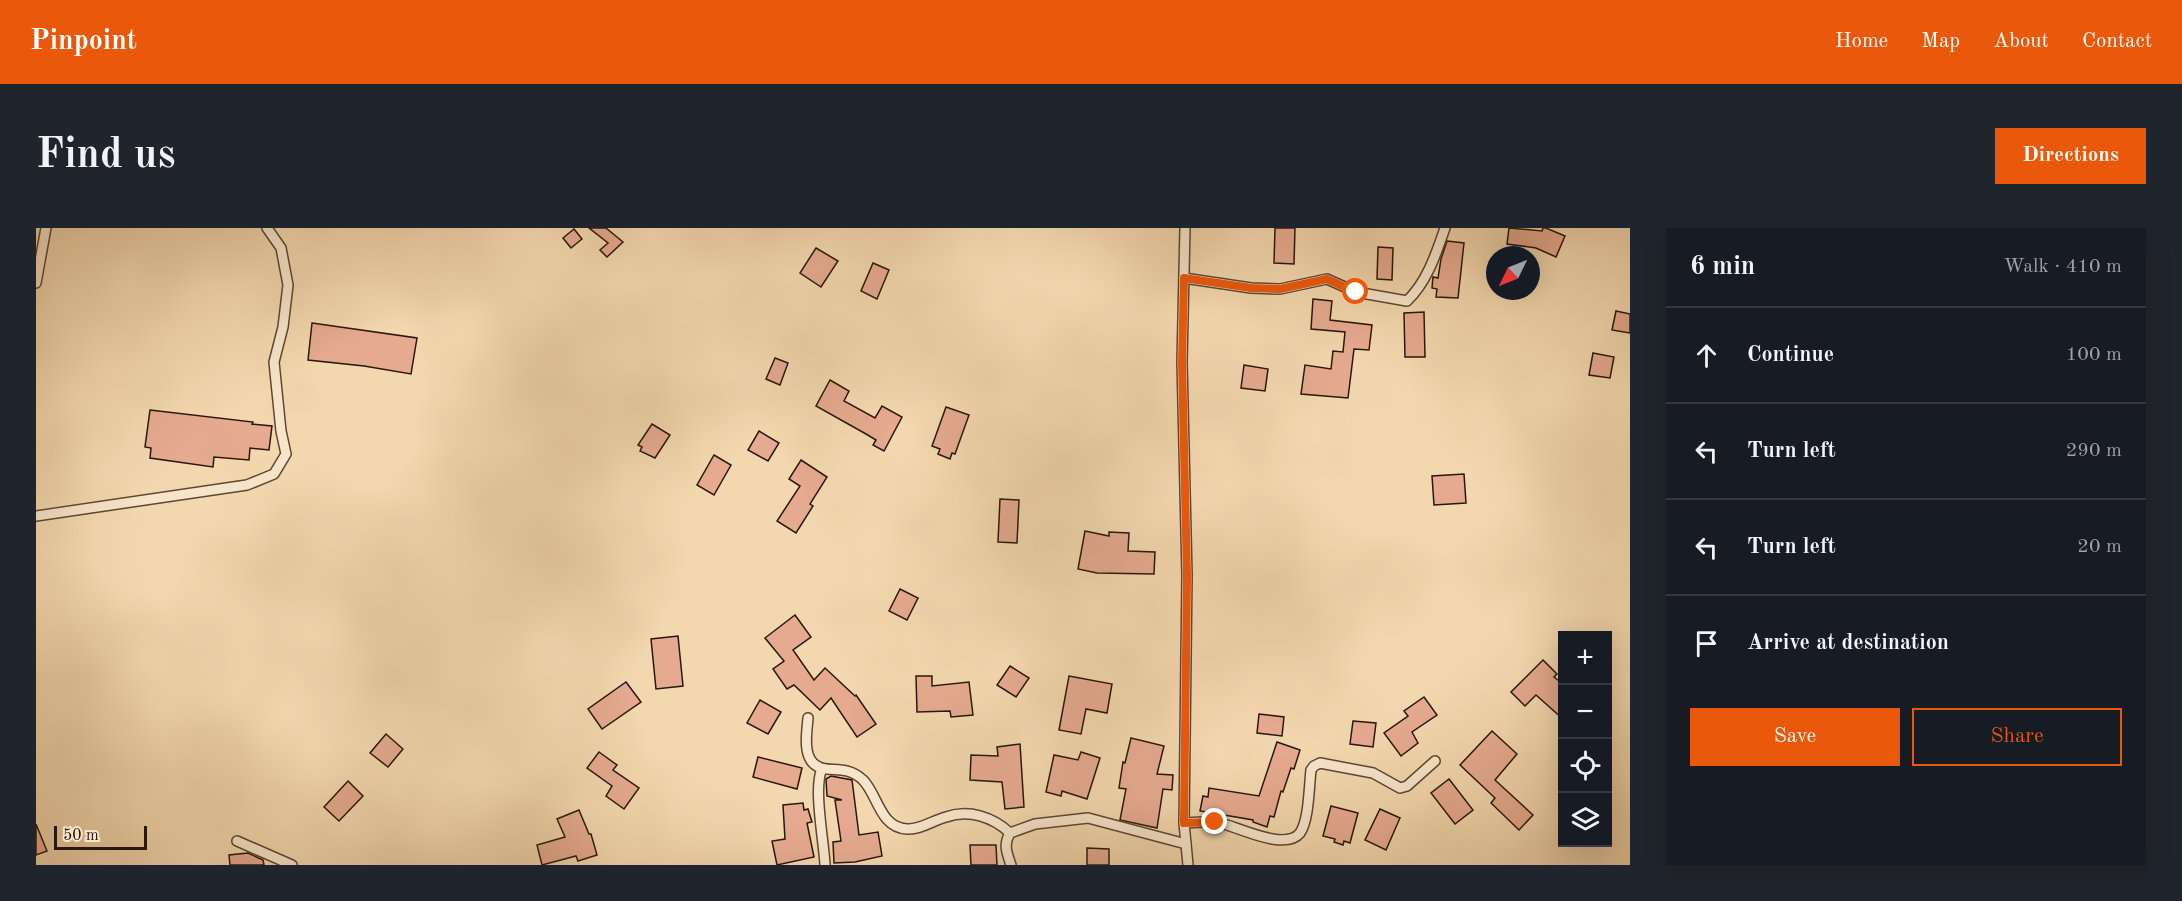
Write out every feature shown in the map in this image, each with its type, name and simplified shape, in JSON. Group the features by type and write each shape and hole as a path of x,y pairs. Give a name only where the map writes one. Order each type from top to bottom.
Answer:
{"street":[{"path":"36,283 46,228"},
{"path":"36,516 247,485 274,474 286,454 281,431 274,362 283,327 288,285 281,248 267,228"},
{"path":"1185,228 1182,362 1187,575 1184,823 1188,865"},
{"path":"1184,278 1251,288 1280,289 1327,279 1356,292 1407,301 1417,291 1427,273 1445,228"},
{"path":"808,718 807,752 813,763 822,769 843,769 857,775 870,788 882,814 889,823 906,829 948,816 981,816 998,822 1010,833"},
{"path":"1184,823 1215,822 1281,842 1296,837 1301,832 1306,814 1311,770 1314,766 1320,763 1373,773 1400,788 1407,786 1435,761"},
{"path":"822,769 819,775 825,865"},
{"path":"1011,865 1005,848 1010,833 1035,824 1088,818 1186,844"},
{"path":"237,842 292,865"}],"building":[{"path":"589,228 606,228 623,242 607,257 600,250 608,243"},
{"path":"1275,228 1295,228 1294,264 1274,263"},
{"path":"1509,228 1542,231 1546,228 1565,236 1556,257 1540,250 1540,246 1507,244"},
{"path":"574,229 582,239 571,248 563,238"},
{"path":"1447,241 1464,243 1458,298 1436,297 1437,289 1432,288 1433,277 1438,278"},
{"path":"1378,247 1393,248 1392,280 1377,279"},
{"path":"816,248 838,261 821,287 800,273"},
{"path":"873,263 889,270 877,299 861,291"},
{"path":"1313,299 1332,301 1330,320 1372,325 1369,350 1354,349 1348,398 1301,394 1305,365 1331,369 1333,351 1343,352 1345,332 1311,329"},
{"path":"1616,311 1630,314 1630,333 1612,330"},
{"path":"1424,312 1425,357 1405,357 1404,313"},
{"path":"312,323 417,338 411,374 308,360"},
{"path":"1593,353 1614,357 1610,378 1589,375"},
{"path":"775,358 788,363 780,385 766,379"},
{"path":"1244,365 1268,369 1265,391 1241,388"},
{"path":"830,380 849,391 844,401 875,418 882,406 902,417 884,451 873,445 876,440 816,406"},
{"path":"946,407 969,415 955,454 952,453 950,459 938,454 940,449 932,446"},
{"path":"150,410 272,426 269,450 250,448 249,460 214,457 213,467 150,458 151,448 145,447"},
{"path":"652,424 670,435 655,458 640,451 642,447 638,445"},
{"path":"759,431 779,443 768,461 748,450"},
{"path":"714,455 731,465 714,495 697,485"},
{"path":"801,460 827,477 796,533 777,521 800,486 789,479"},
{"path":"1464,474 1466,503 1434,505 1432,476"},
{"path":"1000,499 1019,500 1017,543 998,542"},
{"path":"1085,531 1109,536 1109,532 1129,533 1128,551 1155,552 1154,574 1097,573 1078,569"},
{"path":"900,589 918,598 907,620 889,611"},
{"path":"795,615 811,637 793,650 814,680 825,668 856,695 876,724 857,737 831,698 820,710 794,685 787,689 773,669 784,661 765,638"},
{"path":"678,636 683,686 656,689 651,639"},
{"path":"1543,660 1557,674 1554,677 1558,680 1558,715 1536,695 1525,706 1511,692"},
{"path":"1010,666 1029,678 1016,697 997,685"},
{"path":"916,676 932,676 932,686 969,682 973,715 951,717 950,711 917,712"},
{"path":"1069,676 1112,684 1107,713 1086,709 1081,734 1059,730"},
{"path":"626,682 641,702 602,729 588,709"},
{"path":"1424,697 1437,715 1412,732 1418,743 1401,756 1384,733 1408,716 1404,711"},
{"path":"760,700 781,712 768,734 747,723"},
{"path":"1259,714 1284,717 1282,736 1257,733"},
{"path":"1353,721 1376,723 1373,747 1350,744"},
{"path":"1492,731 1517,754 1495,780 1533,815 1519,830 1491,803 1495,798 1460,765"},
{"path":"386,734 403,749 388,767 370,753"},
{"path":"1131,738 1164,746 1157,774 1173,775 1172,790 1163,789 1157,828 1120,820 1126,789 1119,788 1123,762 1125,763"},
{"path":"1277,742 1300,750 1294,769 1291,768 1283,792 1281,791 1274,817 1270,816 1267,827 1253,820 1200,811 1203,796 1208,797 1209,788 1259,796"},
{"path":"1020,744 1024,807 1005,809 1002,782 970,780 971,755 998,756 997,747"},
{"path":"599,752 617,765 613,770 639,788 624,809 606,796 612,786 587,768"},
{"path":"1081,752 1100,758 1087,799 1062,791 1061,796 1046,792 1054,755 1078,760"},
{"path":"758,757 802,768 797,789 753,777"},
{"path":"831,776 852,780 859,835 878,832 882,856 855,862 834,863 833,842 841,841 835,800 842,800 827,796 826,779"},
{"path":"1449,779 1473,810 1455,824 1431,793"},
{"path":"348,781 363,796 339,821 324,807"},
{"path":"803,803 804,810 808,809 812,822 807,823 814,857 777,865 772,841 785,839 783,805"},
{"path":"1331,806 1358,813 1350,843 1344,841 1343,845 1334,842 1335,839 1323,836"},
{"path":"1380,809 1400,818 1386,850 1365,840"},
{"path":"579,810 591,834 597,855 578,861 576,856 542,865 537,845 565,837 557,819"},
{"path":"36,824 47,851 36,855"},
{"path":"970,845 996,845 997,865 971,865"},
{"path":"1087,848 1109,849 1109,865 1087,865"},
{"path":"248,853 263,860 264,865 230,865 229,855"}],"route":[{"path":"1215,822 1184,823 1187,575 1182,362 1184,278 1251,288 1280,289 1327,279 1356,292"}]}
